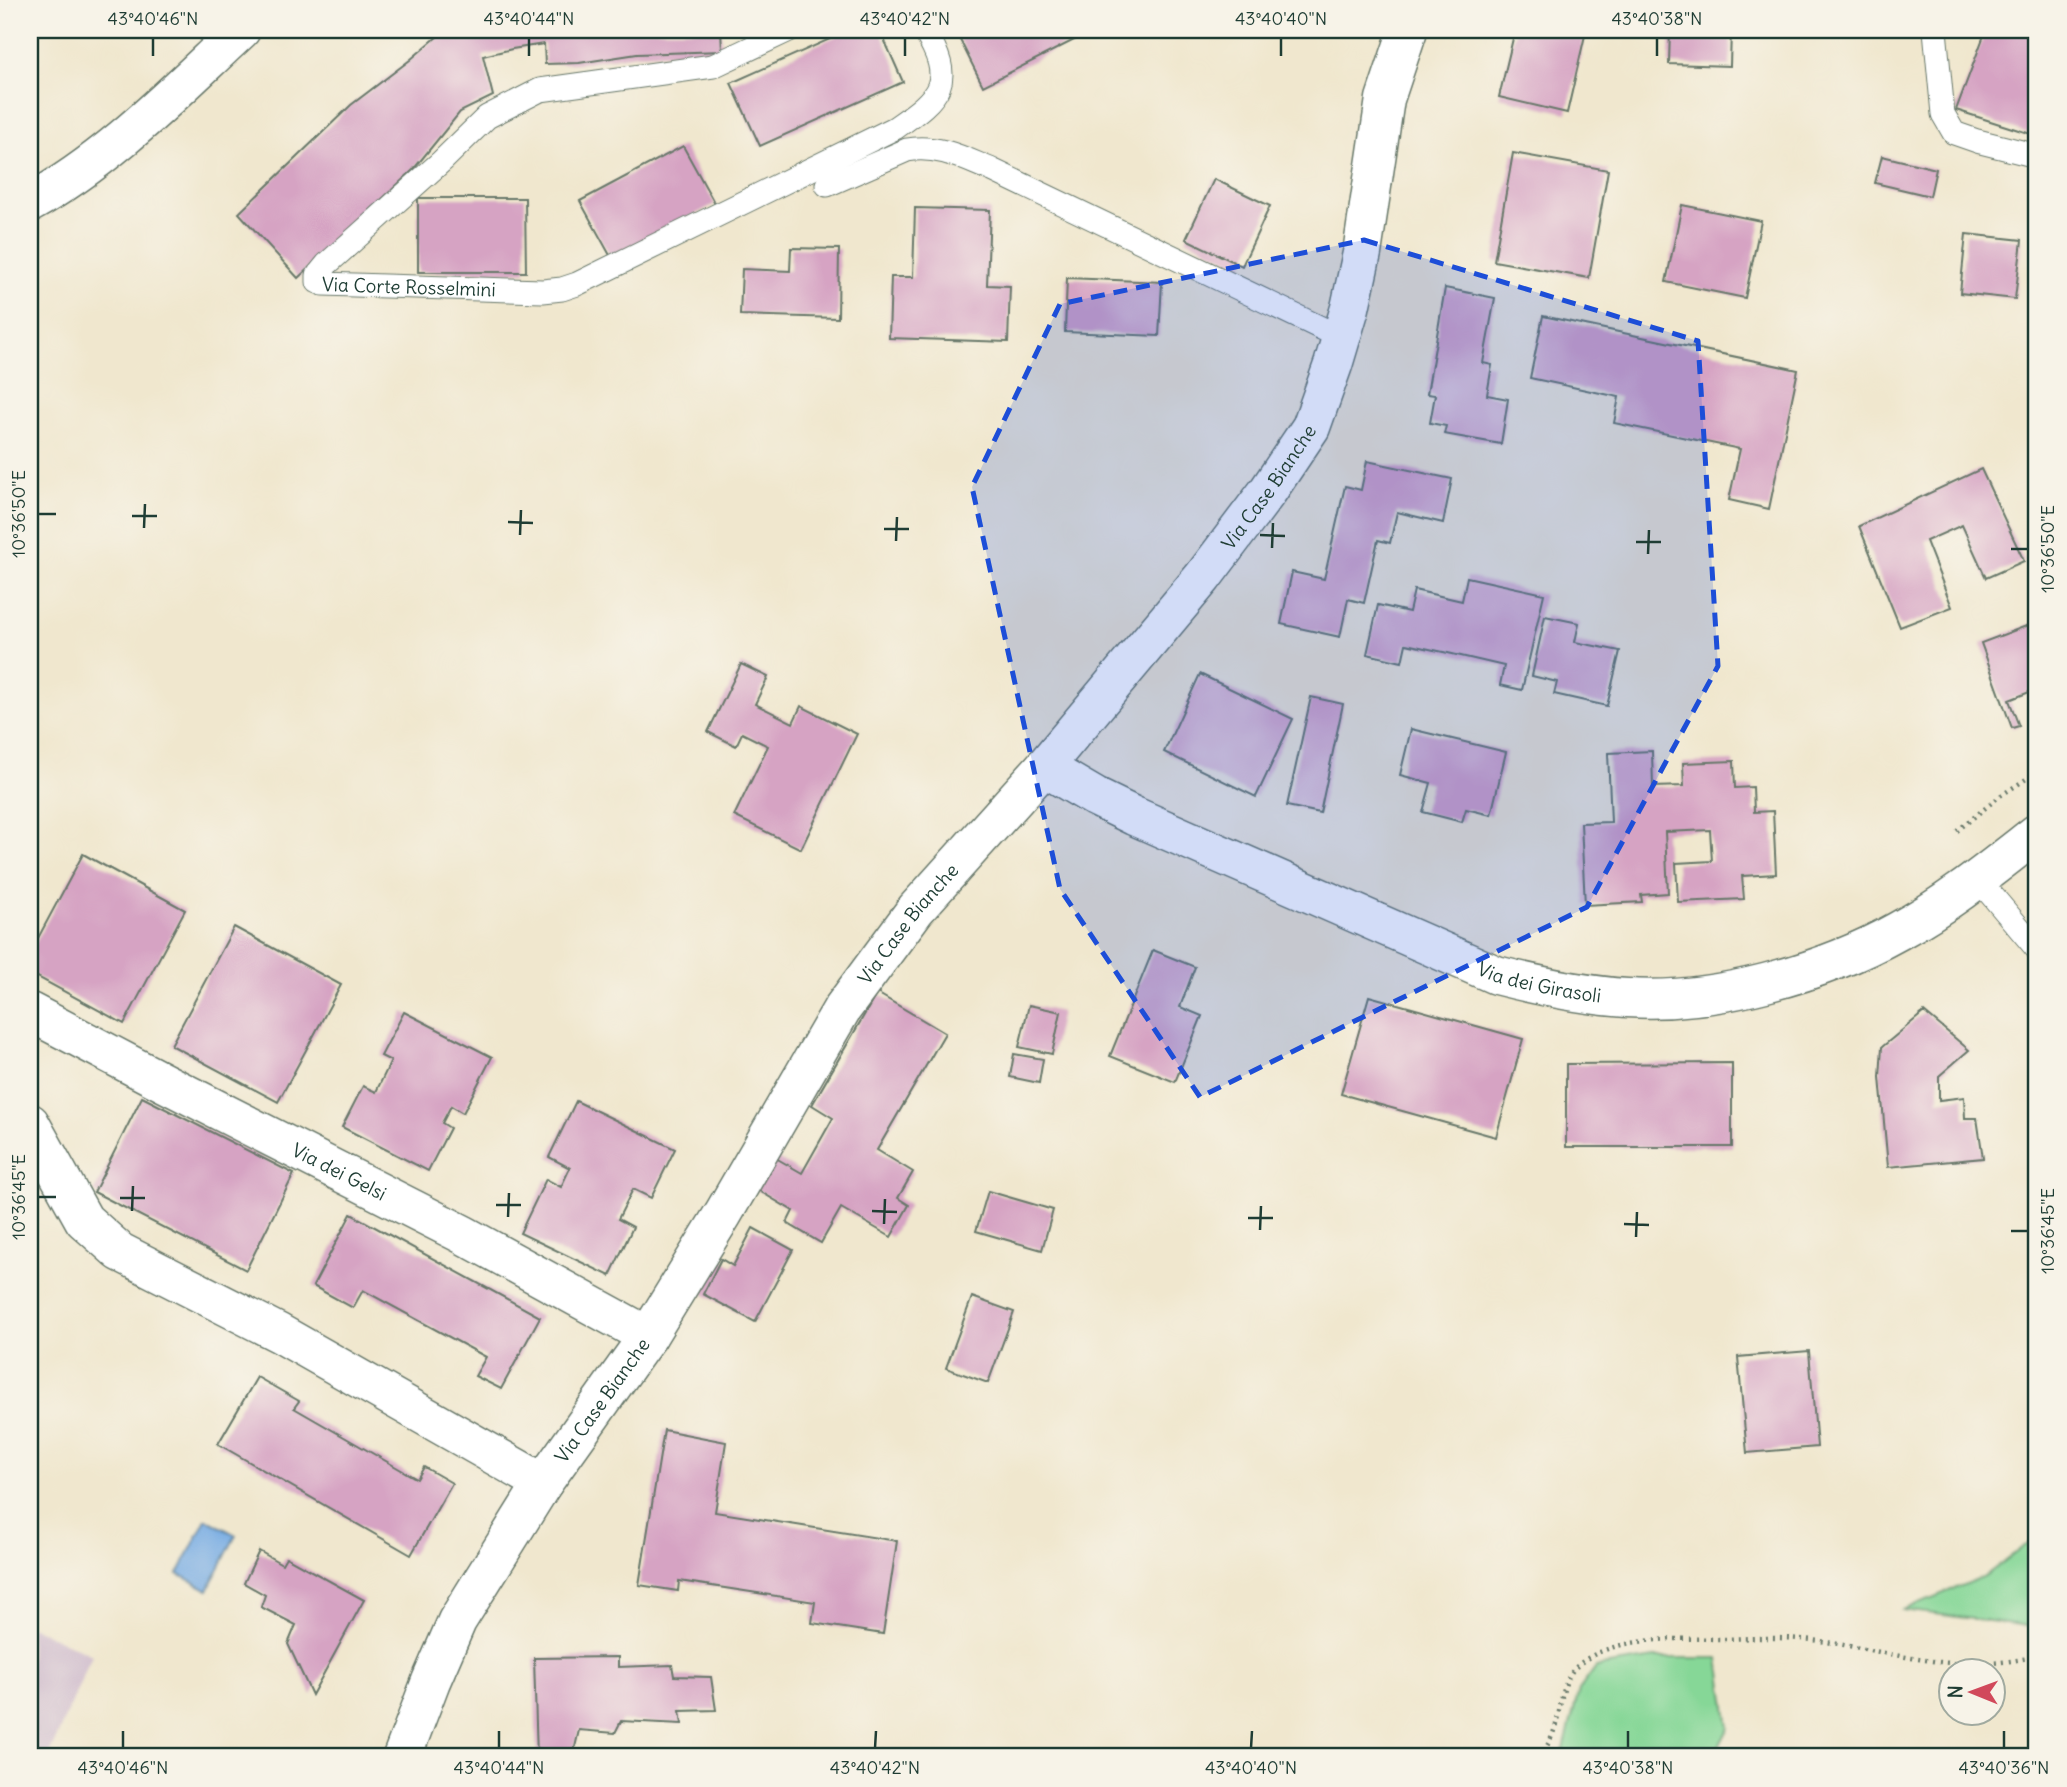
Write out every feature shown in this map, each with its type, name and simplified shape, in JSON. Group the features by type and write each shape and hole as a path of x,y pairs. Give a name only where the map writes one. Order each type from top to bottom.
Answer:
{"street":[{"path":"30,203 91,164 138,126 241,30"},
{"name":"Via Case Bianche","path":"1381,30 1385,99"},
{"name":"Via Case Bianche","path":"402,1757 430,1681 457,1621 543,1483 649,1336 842,1009 916,909 1044,767 1203,577 1268,491 1311,427 1342,338 1362,253 1385,99 1408,30"},
{"name":"Via dei Girasoli","path":"1044,767 1124,811 1496,975 1542,987 1629,998 1719,993 1802,972 1864,948 1899,931 1955,896 2037,833"},
{"name":"Via dei Gelsi","path":"30,1012 462,1234 649,1336"},
{"path":"30,1123 85,1220 120,1252 279,1332 543,1483"}],"lane":[{"name":"Via Corte Rosselmini","path":"789,30 713,66 540,90 487,117 442,162 327,264 318,275 317,282 544,291 578,284 895,128 918,112 932,99 942,84 941,65 924,30"},
{"path":"1935,30 1943,114 1954,133 2037,156"},
{"path":"827,185 907,150 919,148 946,152 992,170 1342,338"},
{"path":"1978,879 2037,949"}],"path":[{"path":"1957,831 2000,796 2037,772"},
{"path":"1540,1757 1556,1726 1565,1687 1574,1670 1595,1655 1620,1646 1659,1640 1780,1638 1842,1644 1933,1662 1969,1664 2010,1662 2037,1657"}],"highlighted area":[{"path":"1364,240 1698,341 1718,666 1587,907 1200,1097 1060,889 972,487 1060,304"}],"shaded area":[{"path":"30,1626 92,1655 48,1757 30,1757"}],"green space":[{"path":"2037,1539 2037,1627 1903,1610 1985,1576"},
{"path":"1655,1658 1719,1658 1729,1727 1714,1756 1562,1757 1579,1690 1596,1667"}],"water":[{"path":"206,1519 236,1535 208,1590 178,1574"}],"building":[{"path":"445,30 721,30 722,51 637,54 579,63 545,64 544,44 483,56 493,96 460,112 413,170 298,278 239,213 351,105"},
{"path":"850,30 880,30 903,82 760,146 731,83"},
{"path":"955,30 1094,30 983,86"},
{"path":"1515,30 1586,31 1567,113 1499,97"},
{"path":"1670,30 1731,30 1730,66 1669,64"},
{"path":"1986,30 2037,30 2037,126 2034,135 1956,110"},
{"path":"683,146 715,204 612,259 580,201"},
{"path":"1513,153 1608,170 1589,278 1494,261"},
{"path":"1882,156 1936,169 1930,196 1875,183"},
{"path":"1214,179 1270,206 1242,266 1186,239"},
{"path":"418,198 525,198 526,272 418,272"},
{"path":"1682,205 1761,221 1745,298 1666,282"},
{"path":"915,208 990,210 987,285 1010,286 1008,342 889,338 891,277 913,277"},
{"path":"1966,234 2022,240 2015,299 1960,293"},
{"path":"791,248 839,249 838,318 740,315 742,269 790,271"},
{"path":"1067,278 1162,282 1159,336 1065,332"},
{"path":"1445,288 1495,298 1483,363 1492,365 1487,395 1508,399 1501,444 1444,434 1446,426 1430,423 1435,395 1427,394"},
{"path":"1543,316 1798,370 1769,509 1729,500 1740,449 1614,423 1619,397 1530,378"},
{"path":"1367,461 1452,479 1443,523 1397,512 1390,543 1378,540 1364,603 1348,599 1340,637 1281,624 1292,572 1324,579 1345,486 1361,490"},
{"path":"1981,469 2024,561 1986,578 1962,525 1926,541 1952,607 1900,627 1859,526"},
{"path":"1467,577 1544,594 1522,690 1500,685 1504,666 1406,644 1402,662 1367,654 1378,605 1409,612 1414,590 1462,601"},
{"path":"1545,616 1579,623 1575,642 1620,651 1607,706 1554,694 1557,682 1532,676"},
{"path":"2037,622 2037,689 2009,700 2019,726 2012,728 1981,643"},
{"path":"741,664 768,677 755,704 793,723 801,706 857,734 801,849 734,816 768,746 742,733 736,746 708,732"},
{"path":"1200,674 1293,719 1256,797 1164,752"},
{"path":"1311,697 1343,704 1320,813 1287,806"},
{"path":"1411,729 1506,752 1491,815 1466,809 1462,822 1423,812 1431,783 1400,775"},
{"path":"1652,751 1653,787 1684,786 1683,763 1734,761 1735,788 1753,787 1754,812 1773,811 1776,874 1742,876 1744,899 1678,902 1676,863 1712,861 1710,830 1665,832 1668,893 1641,895 1642,902 1585,905 1581,823 1611,822 1608,753"},
{"path":"83,854 185,910 124,1024 30,973 30,953"},
{"path":"234,927 341,985 278,1102 171,1045"},
{"path":"1153,950 1195,967 1180,1007 1202,1016 1175,1082 1110,1056"},
{"path":"877,993 945,1033 877,1150 913,1172 898,1198 909,1205 891,1237 841,1208 821,1243 787,1223 793,1211 756,1189 774,1157 802,1173 833,1118 812,1105"},
{"path":"1369,996 1523,1039 1496,1137 1341,1094"},
{"path":"1029,1005 1061,1012 1052,1054 1019,1047"},
{"path":"404,1012 492,1057 463,1113 451,1106 442,1123 450,1128 428,1171 342,1127 363,1086 376,1092 391,1061 381,1056"},
{"path":"1924,1012 1969,1050 1939,1076 1939,1100 1964,1097 1965,1118 1977,1118 1983,1158 1888,1167 1880,1077 1882,1047"},
{"path":"1014,1054 1043,1059 1039,1083 1010,1077"},
{"path":"1732,1063 1732,1147 1566,1147 1566,1064"},
{"path":"142,1097 294,1174 246,1270 94,1192"},
{"path":"576,1101 675,1149 651,1198 633,1189 618,1219 633,1227 610,1276 520,1233 546,1179 561,1187 570,1168 549,1157"},
{"path":"988,1191 1053,1210 1042,1250 976,1231"},
{"path":"351,1214 540,1317 501,1389 475,1376 486,1357 363,1290 353,1308 313,1286"},
{"path":"753,1228 793,1250 755,1322 703,1294 721,1259 733,1266"},
{"path":"972,1297 1014,1312 988,1383 946,1368"},
{"path":"1809,1351 1817,1447 1747,1453 1738,1357"},
{"path":"257,1377 299,1401 294,1408 417,1479 424,1467 452,1483 411,1555 218,1444"},
{"path":"664,1430 726,1442 715,1512 897,1541 883,1634 812,1623 815,1602 679,1581 678,1591 639,1585"},
{"path":"259,1551 282,1564 286,1557 364,1600 312,1695 288,1644 296,1625 261,1607 265,1595 244,1583"},
{"path":"618,1657 618,1667 672,1665 674,1676 711,1677 716,1710 680,1711 682,1724 621,1721 615,1733 579,1730 573,1756 537,1757 534,1658"}]}
